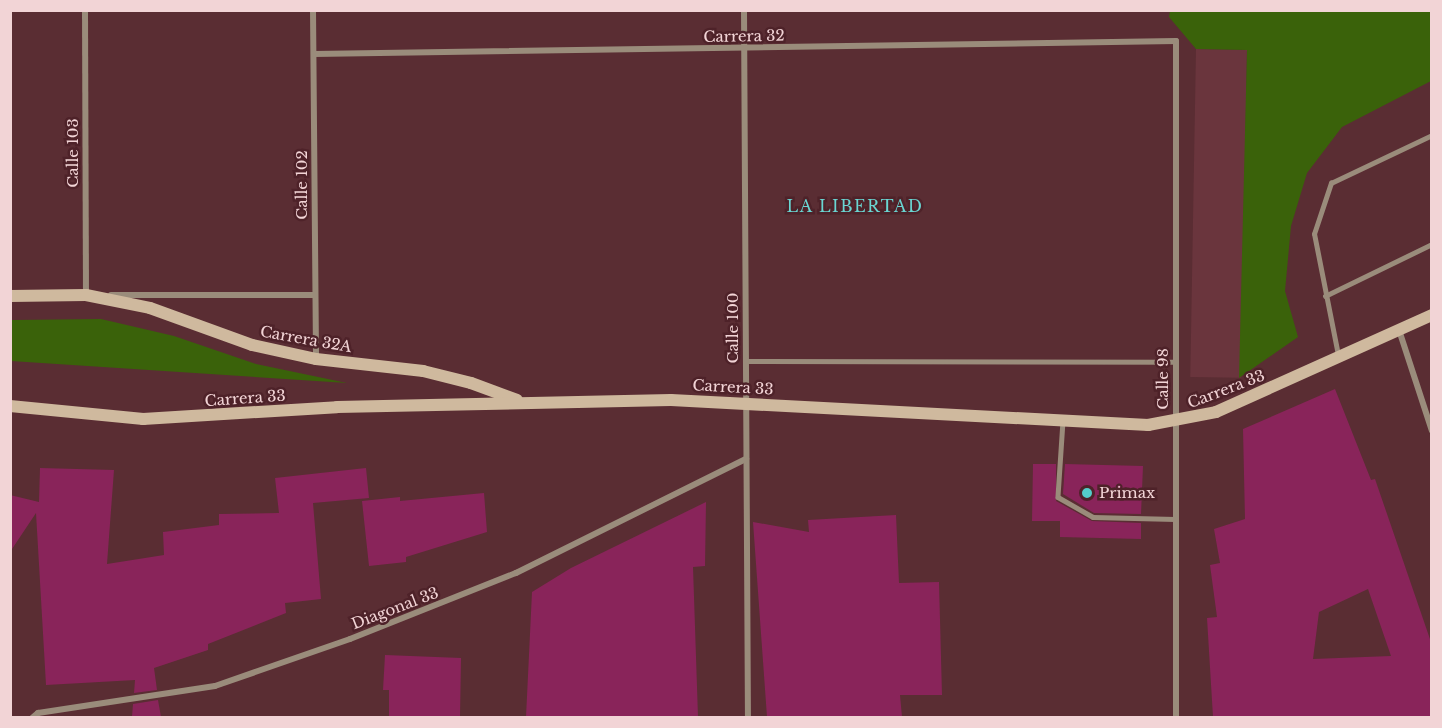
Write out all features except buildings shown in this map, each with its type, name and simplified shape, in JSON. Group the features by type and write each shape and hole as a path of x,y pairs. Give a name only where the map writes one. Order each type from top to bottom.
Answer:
{"main road":[{"name":"Carrera 32A","path":"10,296 86,295 150,308 252,345 316,359 441,375 523,402"},
{"name":"Carrera 33","path":"10,406 143,419 523,402 746,403 1064,421 1175,423 1216,412 1431,315"}],"street":[{"name":"Calle 103","path":"84,10 86,295"},
{"name":"Calle 102","path":"313,10 316,359"},
{"name":"Calle 100","path":"744,10 748,717"},
{"name":"Carrera 32","path":"314,54 1176,41"},
{"name":"Calle 98","path":"1176,41 1176,717"},
{"name":"Carrera 32A","path":"86,295 315,295"},
{"path":"1399,330 1431,431"},
{"name":"Diagonal 33","path":"32,717 38,713 215,686 350,639 516,573 746,459"}],"lane":[{"path":"1339,358 1314,234 1331,183 1431,135"},
{"path":"1325,296 1431,244"},
{"name":"Carrera 33","path":"746,361 1175,362"},
{"path":"1064,421 1058,497 1093,516 1175,519"}],"shaded area":[{"path":"1196,49 1247,50 1241,378 1190,377"}],"green space":[{"path":"1170,10 1431,11 1431,81 1342,127 1307,173 1291,226 1285,291 1298,337 1239,378 1247,50 1196,49 1169,17"},
{"path":"101,319 174,336 256,364 347,383 11,361 11,320"}],"place":[{"name":"Primax","path":"1087,493"}],"district":[{"name":"LA LIBERTAD","path":"855,206"}]}
